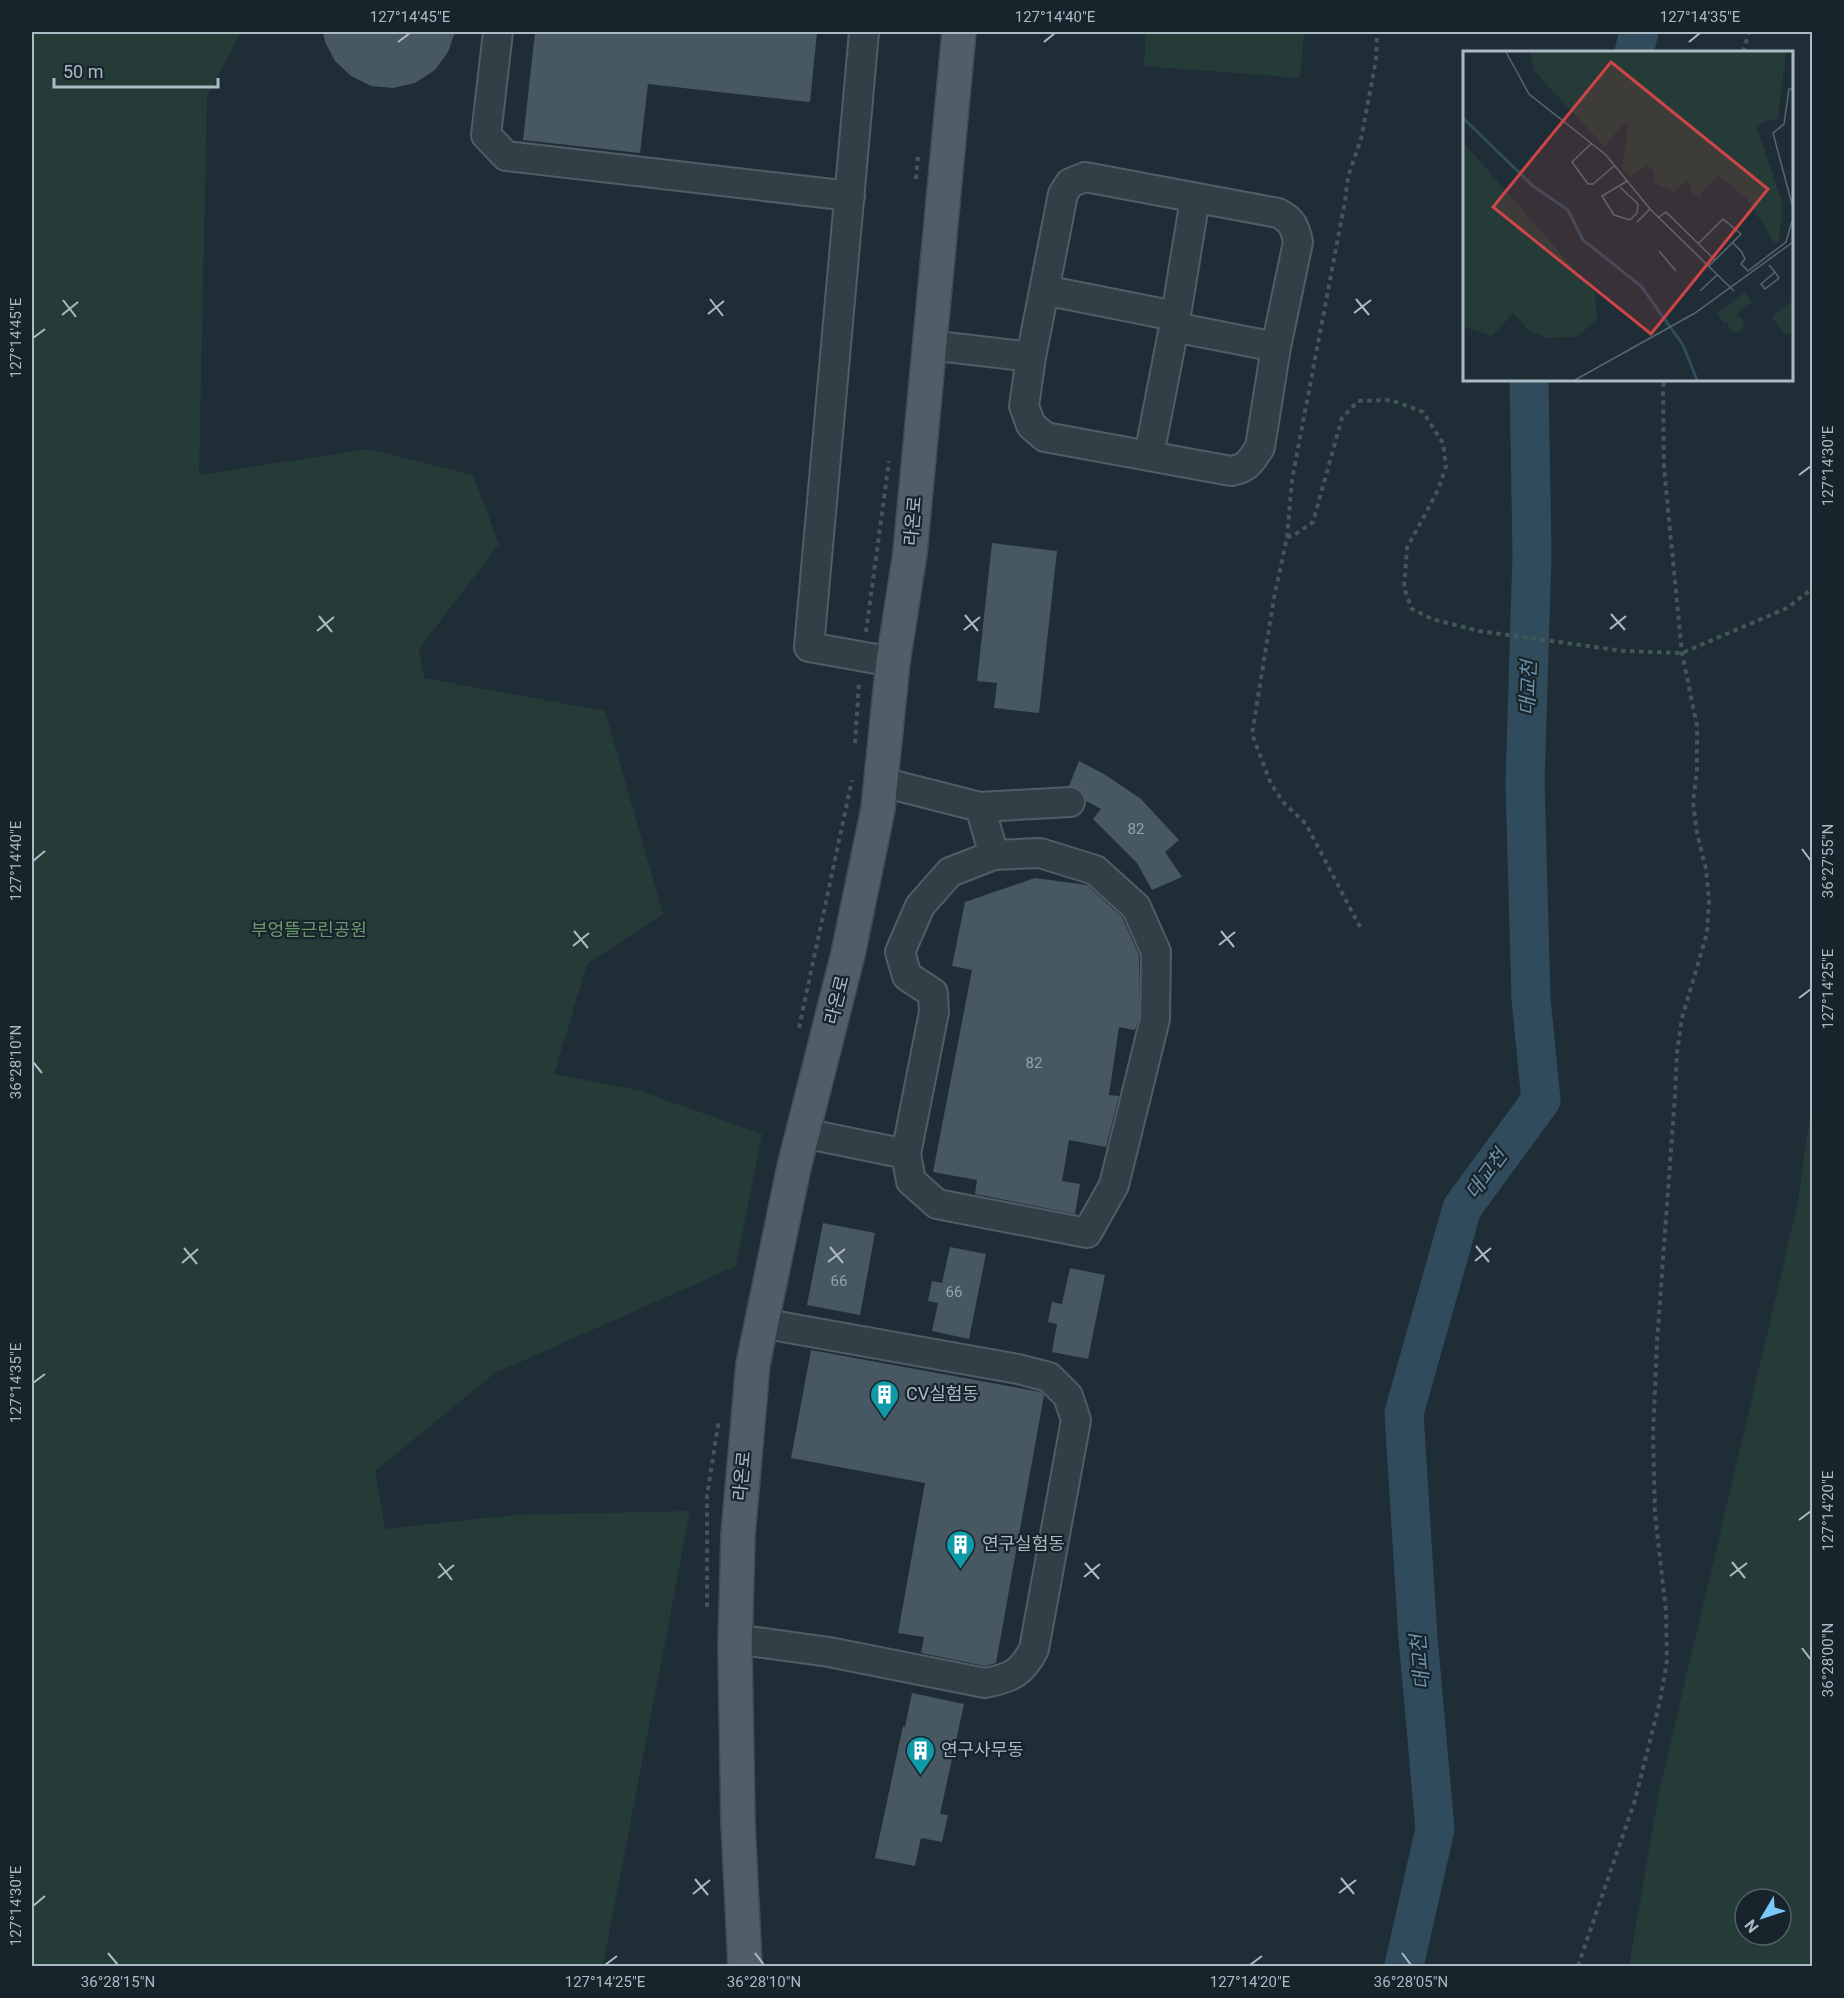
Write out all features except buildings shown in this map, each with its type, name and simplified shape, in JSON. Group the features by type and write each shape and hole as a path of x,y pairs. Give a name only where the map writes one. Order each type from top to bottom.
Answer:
{"main road":[{"name":"라온로","path":"745,1966 738,1823 735,1639 742,1470 753,1364 794,1167 848,954 868,777 878,659 910,553 959,32"}],"lane":[{"path":"498,32 486,135 506,156 850,196"},
{"path":"864,32 809,646 878,659"},
{"path":"1085,177 1195,199 1278,213 1296,228 1298,242 1276,347 1260,447 1242,469 1231,471 1045,436 1031,425 1024,406 1031,357 1063,195 1070,183 1085,177"},
{"path":"1149,455 1195,199"},
{"path":"1044,290 1276,347"},
{"path":"929,345 1031,357"},
{"path":"868,777 980,807 1070,802"},
{"path":"980,807 994,855"},
{"path":"1040,852 1095,870 1136,907 1156,952 1155,1019 1114,1185 1087,1233 937,1204 911,1181 906,1154 934,1012 933,993 908,976 900,952 920,906 950,872 994,855 1040,852"},
{"path":"803,1134 906,1154"},
{"path":"735,1639 829,1652 985,1683 1008,1678 1026,1665 1034,1649 1076,1420 1068,1396 1049,1377 1018,1369 761,1323"}],"path":[{"path":"1360,927 1306,824 1283,802 1270,784 1252,734 1272,609 1287,537 1292,480 1346,201 1348,177 1361,139 1377,60 1377,32"},
{"path":"1743,51 1749,32"},
{"path":"915,189 918,155"},
{"path":"1578,1966 1635,1800 1660,1701 1667,1660 1666,1611 1655,1514 1653,1434 1657,1342 1677,1053 1682,1017 1707,933 1709,901 1706,869 1697,833 1693,802 1697,770 1697,726 1682,653 1664,468 1664,381"},
{"path":"1287,537 1293,536 1313,522 1342,418 1358,401 1391,400 1423,412 1443,443 1446,466 1438,490 1407,548 1404,588 1412,609 1432,619 1479,631 1610,649 1682,653 1787,608 1812,589"},
{"path":"855,750 878,659 889,460"},
{"path":"797,1035 868,777"},
{"path":"707,1612 707,1495 719,1419"}],"green space":[{"name":"부엉뜰근린공원","path":"32,32 241,32 207,97 199,475 368,449 473,475 499,544 419,649 424,678 605,711 663,914 587,964 554,1074 637,1090 762,1134 736,1266 495,1373 375,1471 385,1529 514,1515 690,1511 603,1966 32,1966"},
{"path":"1146,32 1304,32 1300,78 1144,66"},
{"path":"1812,1098 1812,1966 1629,1966 1659,1792 1798,1203"}],"waterway":[{"name":"대교천","path":"1634,51 1639,32"},
{"name":"대교천","path":"1404,1966 1435,1829 1418,1638 1404,1413 1462,1208 1541,1100 1531,999 1525,783 1532,554 1529,381"}],"place":[{"name":"CV실험동","path":"885,1420"},
{"name":"연구실험동","path":"961,1570"},
{"name":"연구사무동","path":"920,1776"}]}
